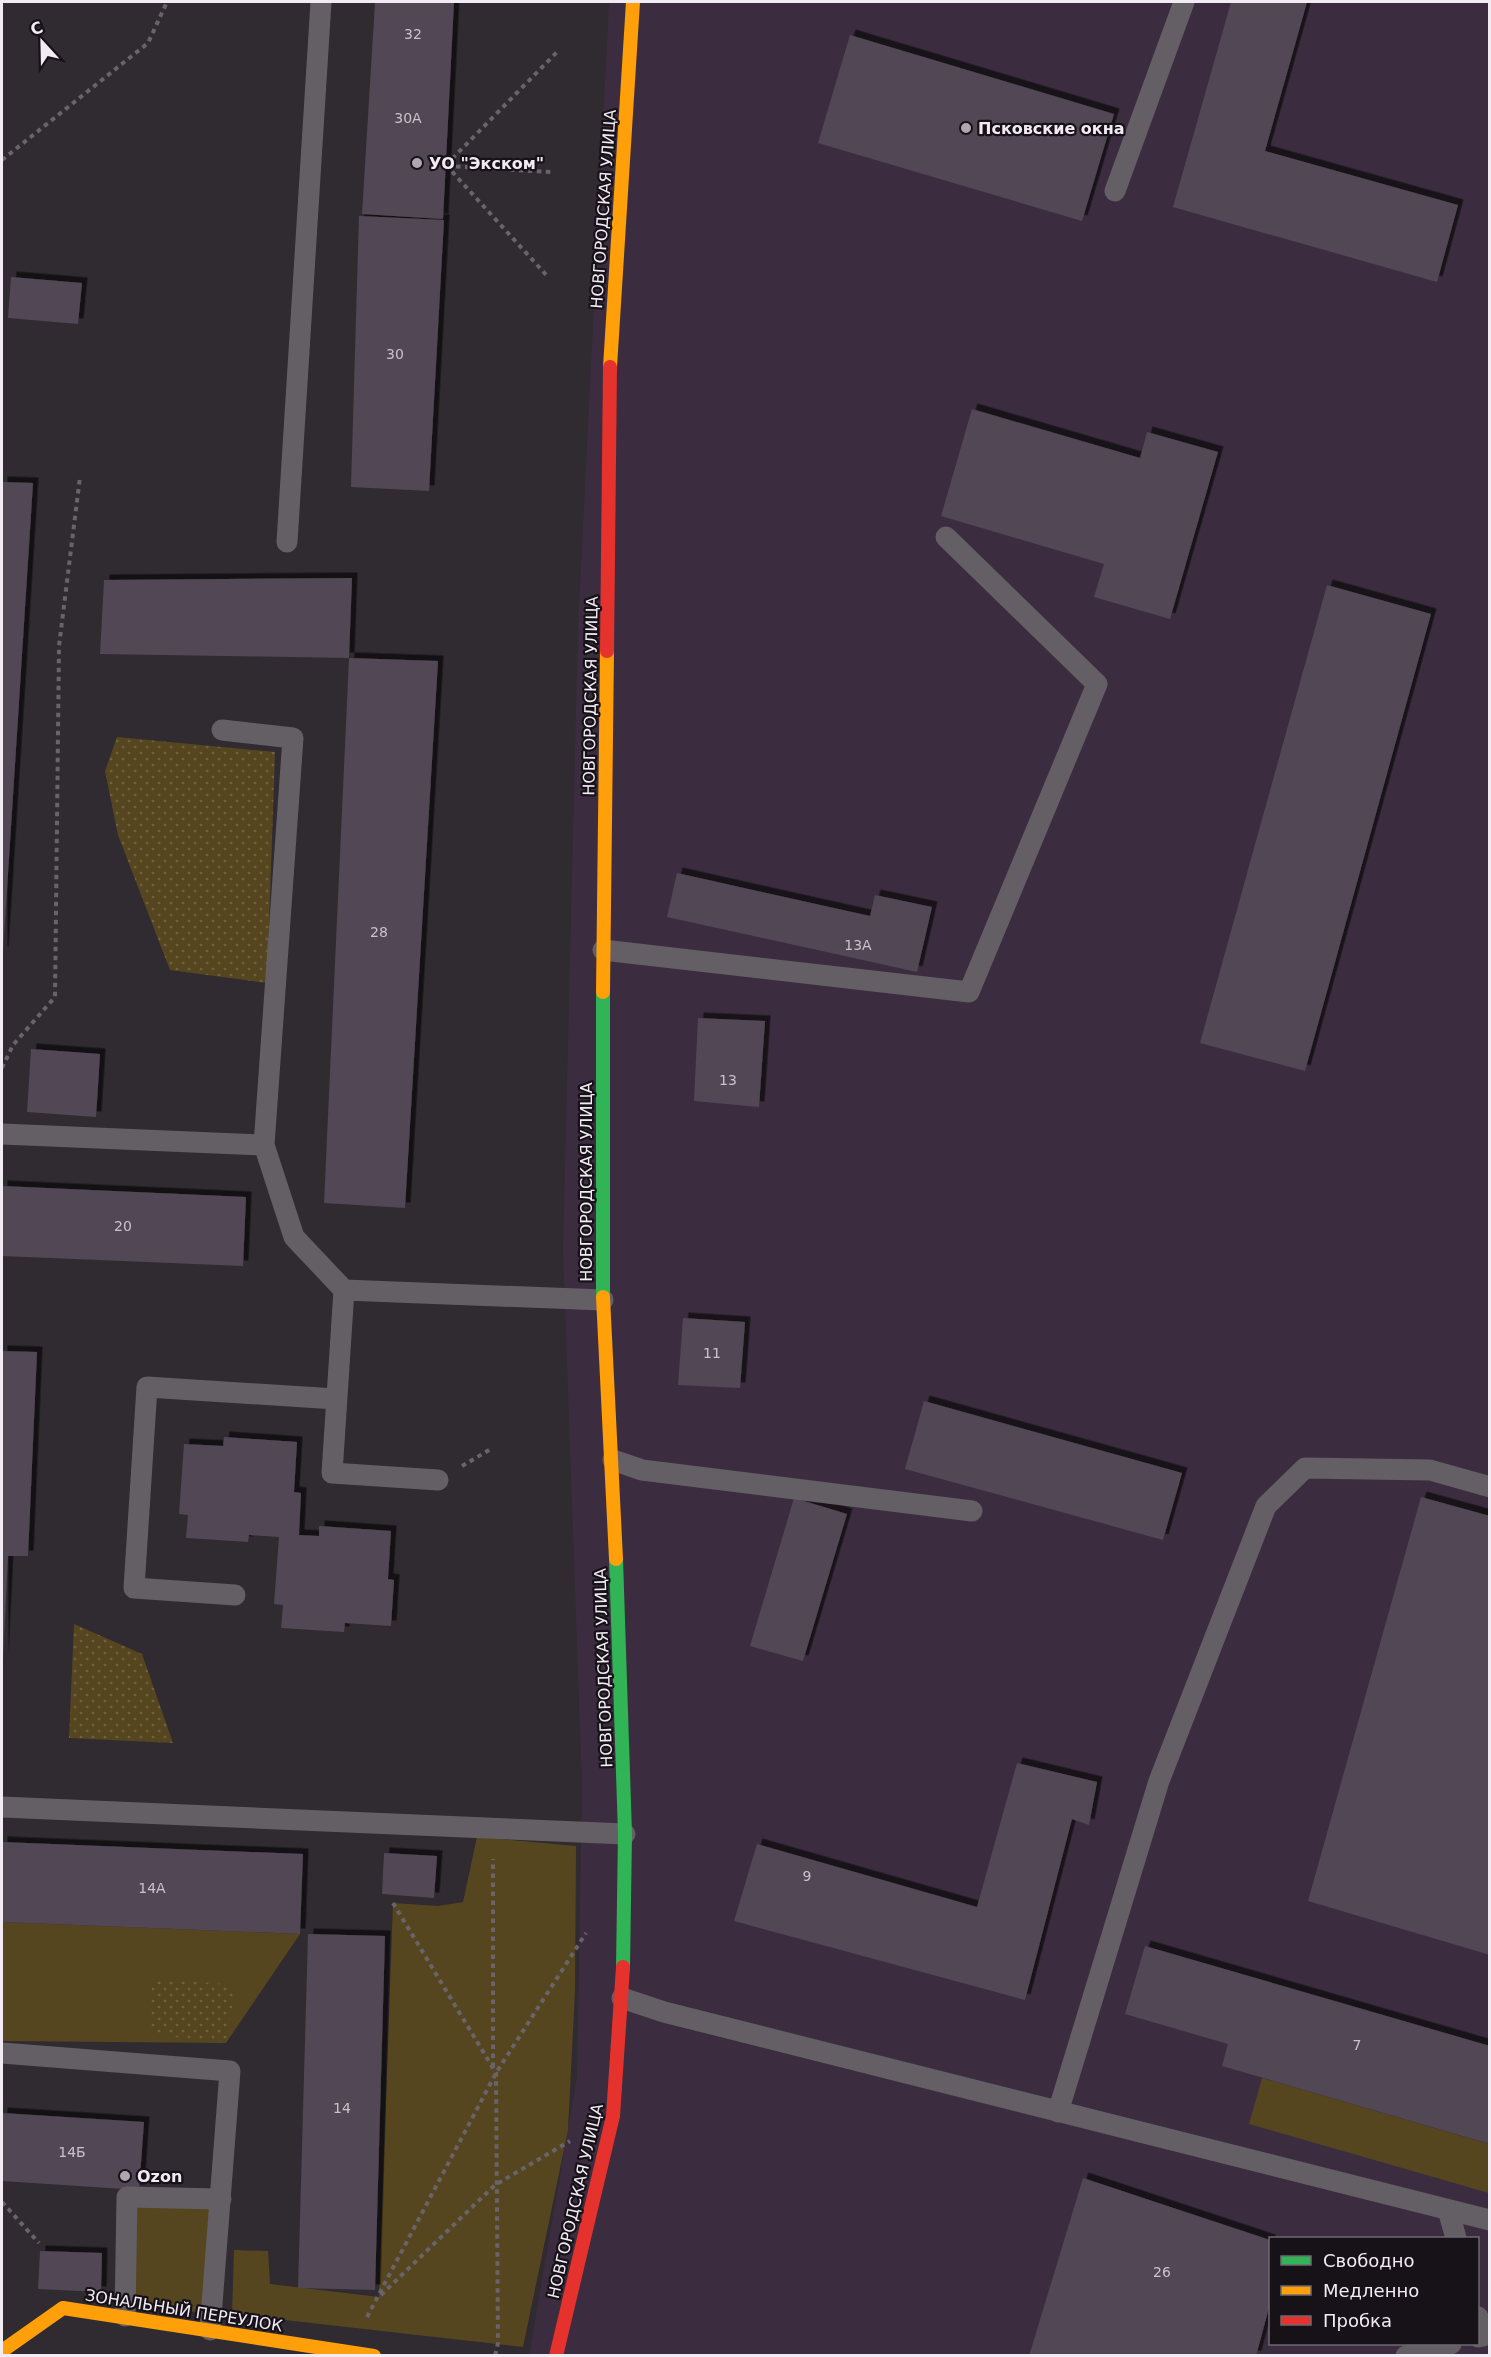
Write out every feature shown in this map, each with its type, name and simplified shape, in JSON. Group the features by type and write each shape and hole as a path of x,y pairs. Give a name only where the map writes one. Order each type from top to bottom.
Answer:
{"street":[{"name":"НОВГОРОДСКАЯ УЛИЦА","path":"556,2355 613,2116 622,1998 625,1834 613,1460 603,1300 603,950 610,373 633,2"},
{"name":"ЗОНАЛЬНЫЙ ПЕРЕУЛОК","path":"2,2351 63,2308 374,2355"}],"lane":[{"path":"287,542 321,2"},
{"path":"1115,191 1184,2"},
{"path":"603,950 969,992 1097,684 946,537"},
{"path":"222,729 293,738 264,1145 294,1237 344,1290 603,1300"},
{"path":"2,1134 264,1145"},
{"path":"344,1290 332,1473 438,1480"},
{"path":"235,1595 134,1588 147,1387 336,1399"},
{"path":"613,1460 642,1470 972,1511"},
{"path":"1058,2112 1159,1781 1266,1506 1305,1468 1430,1470 1490,1487"},
{"path":"2,1807 625,1834"},
{"path":"622,1998 664,2012 1490,2220"},
{"path":"2,2053 230,2071 210,2330"},
{"path":"125,2316 127,2197 220,2199"},
{"path":"1449,2210 1456,2237"},
{"path":"1406,2355 1444,2345"}],"path":[{"path":"2,160 148,43 167,2"},
{"path":"446,165 559,50"},
{"path":"446,165 551,172"},
{"path":"446,165 549,278"},
{"path":"2,1068 13,1045 55,997 59,646 80,477"},
{"path":"493,1828 498,2343 495,2355"},
{"path":"393,1904 494,2071"},
{"path":"347,2352 379,2298 494,2071 592,1924"},
{"path":"379,2298 495,2185 613,2116"},
{"path":"2,2202 39,2243"}],"shaded area":[{"path":"609,2 1489,2 1489,2355 529,2356 577,2077 582,1786 563,1250 578,627"},
{"path":"117,737 275,752 267,983 170,970 118,835 105,771"},
{"path":"74,1624 142,1654 173,1743 69,1738"},
{"path":"477,1837 576,1846 575,1991 568,2130 523,2347 232,2314 234,2250 268,2251 270,2284 379,2297 393,1903 438,1906 463,1902"},
{"path":"2,1922 300,1934 226,2043 2,2041"},
{"path":"152,1978 236,1985 226,2043 150,2034"},
{"path":"1262,2078 1489,2144 1489,2193 1249,2124"},
{"path":"128,2198 217,2203 206,2313 126,2305"}],"building":[{"path":"375,2 454,2 443,219 362,214"},
{"path":"1231,2 1307,2 1265,151 1458,205 1437,282 1173,207"},
{"name":"Псковские окна","path":"850,35 1114,114 1082,221 818,143"},
{"path":"359,216 444,220 429,491 351,487"},
{"path":"11,277 82,283 78,324 8,318"},
{"path":"972,409 1140,458 1147,432 1218,452 1170,619 1094,597 1104,564 941,516"},
{"path":"2,482 33,483 3,952 2,952"},
{"path":"352,578 349,658 100,654 104,580"},
{"path":"1327,585 1431,614 1305,1071 1200,1043"},
{"path":"349,658 438,661 405,1208 324,1203"},
{"path":"677,873 870,916 875,895 932,907 917,972 667,917"},
{"path":"698,1018 765,1021 759,1107 694,1101"},
{"path":"31,1049 100,1054 96,1117 27,1112"},
{"path":"2,1186 246,1197 243,1266 2,1256"},
{"path":"683,1318 745,1322 740,1388 678,1385"},
{"path":"2,1351 37,1352 28,1556 8,1556 3,1660"},
{"path":"924,1401 1182,1473 1163,1540 905,1469"},
{"path":"224,1437 297,1442 294,1492 301,1493 299,1535 319,1536 319,1526 391,1531 388,1579 394,1580 391,1626 345,1623 344,1632 281,1628 283,1605 274,1604 279,1537 249,1535 248,1542 186,1538 188,1515 179,1514 184,1444 223,1446"},
{"path":"1421,1497 1490,1516 1490,1955 1308,1901"},
{"path":"794,1498 847,1514 803,1661 750,1646"},
{"path":"1017,1763 1097,1782 1089,1825 1072,1819 1025,2000 734,1921 757,1844 977,1907"},
{"path":"2,1842 303,1854 300,1934 2,1922"},
{"path":"384,1853 437,1856 434,1898 382,1894"},
{"path":"308,1934 385,1936 375,2290 298,2288"},
{"path":"1145,1946 1490,2046 1490,2144 1222,2066 1228,2044 1125,2014"},
{"path":"2,2113 144,2122 139,2190 2,2181"},
{"path":"1083,2178 1269,2240 1269,2308 1256,2356 1029,2356"},
{"path":"40,2251 102,2253 101,2292 38,2289"}],"traffic: fast":[{"path":"603,992 603,1297"},
{"path":"616,1559 625,1834 623,1967"}],"traffic: slow":[{"path":"610,367 633,2"},
{"path":"603,992 607,651"},
{"path":"603,1297 616,1559"},
{"path":"2,2351 63,2308 374,2356"}],"traffic: jam":[{"path":"607,651 610,367"},
{"path":"556,2356 613,2116 623,1967"}],"place":[{"name":"Псковские окна","path":"966,128"},
{"name":"УО \"Экском\"","path":"417,163"},
{"name":"Ozon","path":"125,2176"}]}
